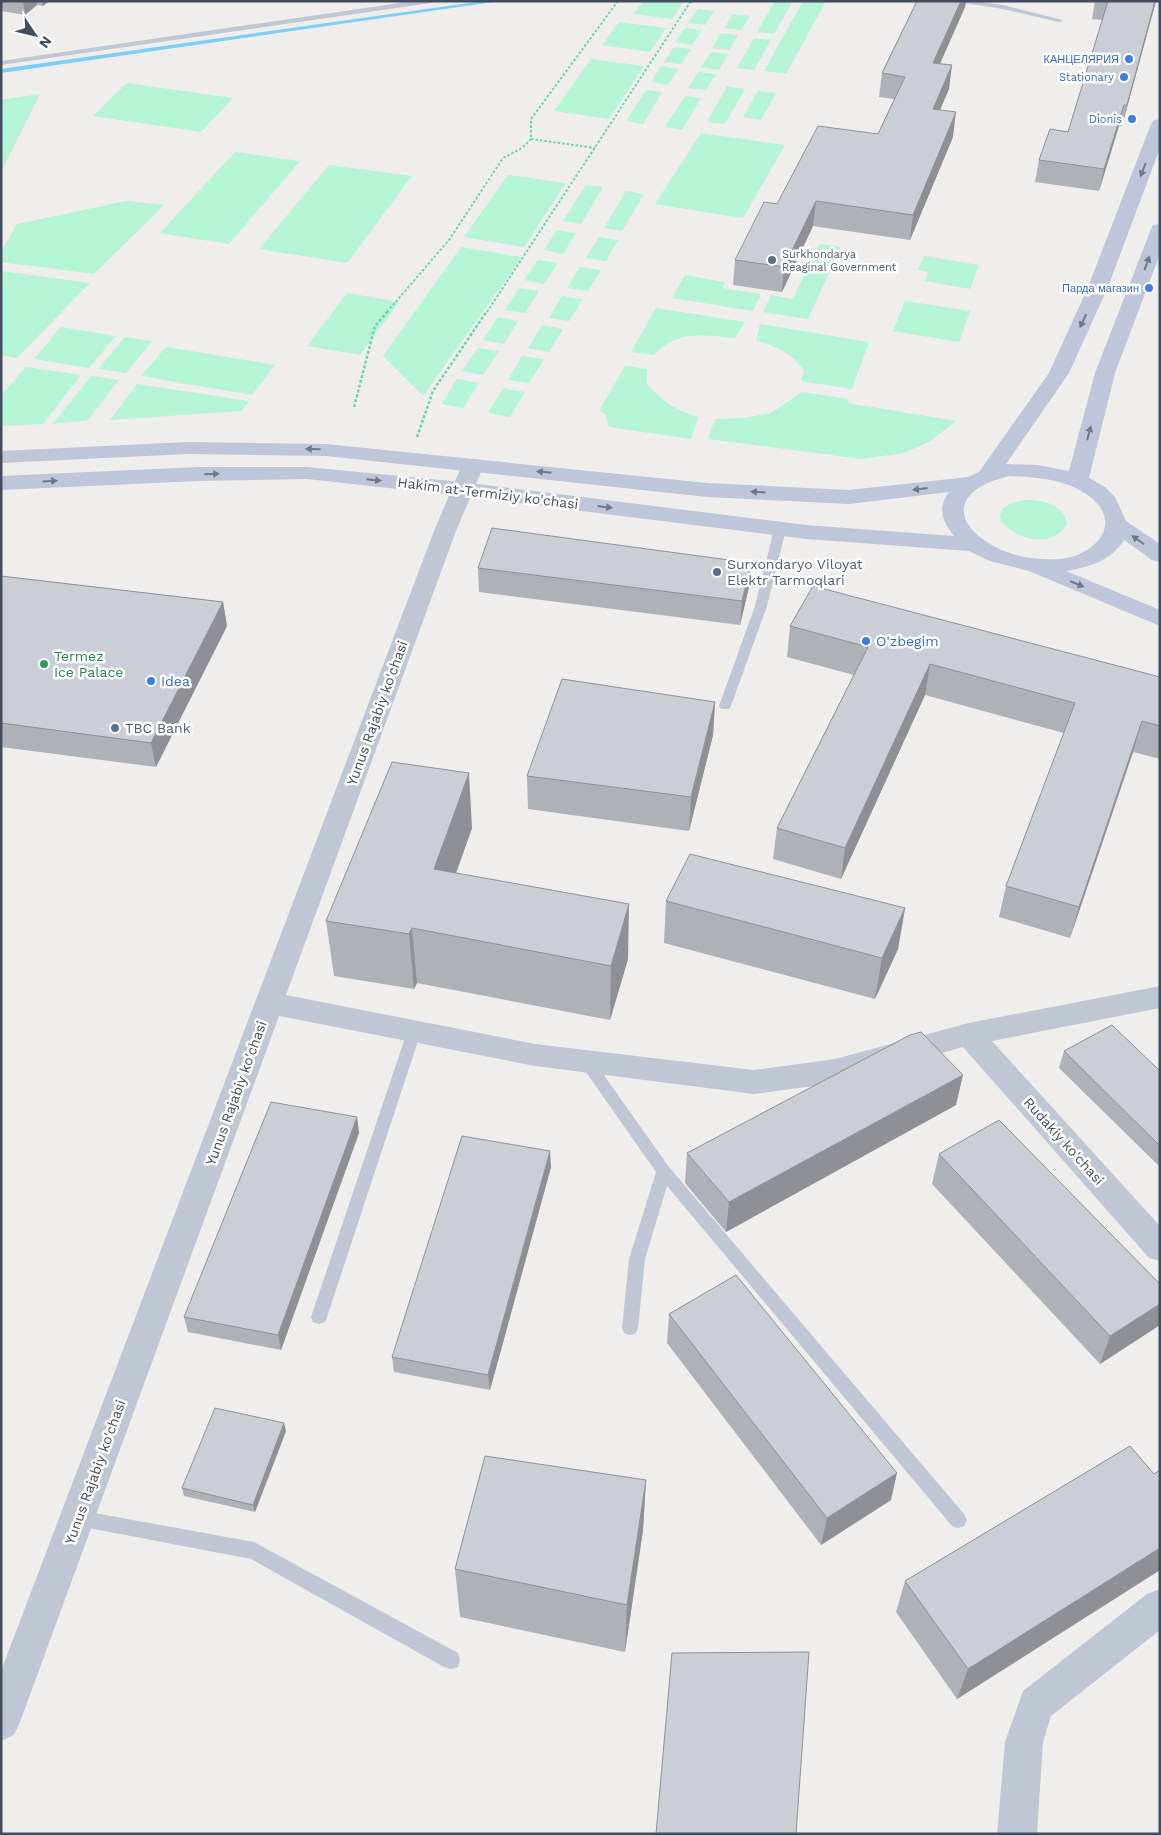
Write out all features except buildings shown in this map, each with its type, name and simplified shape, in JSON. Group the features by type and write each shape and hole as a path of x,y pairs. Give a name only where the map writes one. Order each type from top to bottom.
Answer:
{"main road":[{"path":"978,478 1009,470 1032,470 1056,473 1077,480 1098,493 1112,508 1117,525 1113,540 1101,552 1082,561 1058,566 1032,565 1010,561 990,554 973,544 958,529 952,512 955,496 978,478 1059,373 1098,287 1160,124"},
{"path":"1077,480 1105,373 1160,229"},
{"name":"Hakim at-Termiziy ko'chasi","path":"1,457 188,448 326,450 409,458 467,477 780,529 973,544"},
{"name":"Hakim at-Termiziy ko'chasi","path":"1,483 199,474 307,472 467,477 849,497 978,478"},
{"path":"1117,525 1160,555"},
{"path":"1032,565 1160,619"}],"street":[{"name":"Yunus Rajabiy ko'chasi","path":"1,1722 467,477"},
{"path":"269,1003 535,1055 754,1082 835,1071 969,1034 1160,997"},
{"name":"Rudakiy ko'chasi","path":"969,1034 1160,1248"},
{"path":"1017,1834 1024,1742 1036,1704 1160,1606"}],"lane":[{"path":"1,63 431,1"},
{"path":"956,1 1003,7 1058,20"},
{"path":"725,706 761,606 780,529"},
{"path":"319,1318 414,1032"},
{"path":"586,1061 664,1171 958,1520"},
{"path":"630,1328 637,1260 664,1171"},
{"path":"78,1518 254,1551 451,1660"}],"path":[{"path":"354,407 375,326 450,240 503,158 522,148 531,139 532,119 618,1"},
{"path":"409,458 433,391 535,241 691,1"},
{"path":"531,139 595,148"}],"green space":[{"path":"643,1 684,1 672,19 634,14"},
{"path":"775,1 793,1 774,34 757,32"},
{"path":"803,1 826,1 786,74 764,71"},
{"path":"698,9 714,11 705,25 688,23"},
{"path":"733,14 750,16 741,30 724,28"},
{"path":"619,22 666,28 650,52 602,45"},
{"path":"685,28 702,30 692,45 675,42"},
{"path":"721,33 738,35 729,50 712,48"},
{"path":"754,38 771,40 754,70 737,68"},
{"path":"674,47 691,49 681,64 664,62"},
{"path":"711,52 728,54 719,70 701,67"},
{"path":"591,59 644,66 609,119 554,111"},
{"path":"661,66 678,69 668,85 651,82"},
{"path":"698,72 716,74 706,90 688,88"},
{"path":"127,83 233,98 201,132 93,116"},
{"path":"727,86 745,89 725,124 707,122"},
{"path":"646,90 662,92 643,124 626,121"},
{"path":"758,91 776,93 761,120 743,117"},
{"path":"40,94 1,172 1,100"},
{"path":"685,96 701,98 682,130 665,127"},
{"path":"701,133 785,145 743,218 655,204"},
{"path":"235,152 300,161 229,244 160,233"},
{"path":"329,165 412,176 347,263 259,249"},
{"path":"508,175 566,183 524,247 464,237"},
{"path":"586,185 603,187 581,224 563,221"},
{"path":"626,191 644,194 622,231 604,228"},
{"path":"126,201 164,205 94,274 1,262 1,252 17,224"},
{"path":"557,230 576,233 563,254 544,250"},
{"path":"599,237 618,240 606,261 586,258"},
{"path":"819,244 841,247 808,319 763,312 771,295 793,299"},
{"path":"461,247 522,257 423,396 383,356"},
{"path":"924,256 979,265 970,289 925,281 928,272 918,270"},
{"path":"538,260 558,263 544,284 524,280"},
{"path":"580,267 601,270 588,291 567,288"},
{"path":"1,271 90,283 17,358 1,355"},
{"path":"685,275 725,282 722,288 761,294 753,311 672,298"},
{"path":"519,288 539,291 525,313 505,310"},
{"path":"347,293 399,302 360,355 307,346"},
{"path":"562,296 583,299 569,321 549,318"},
{"path":"905,301 970,311 959,342 893,331"},
{"path":"656,308 745,322 735,338 691,336 671,341 654,355 631,352"},
{"path":"498,317 518,321 504,344 483,340"},
{"path":"760,324 869,342 852,389 801,381 804,370 794,359 777,348 756,340"},
{"path":"542,325 563,329 549,352 528,348"},
{"path":"61,327 116,336 89,368 34,359"},
{"path":"125,337 152,341 126,373 98,369"},
{"path":"166,347 275,365 252,395 141,376"},
{"path":"478,348 499,351 483,375 462,371"},
{"path":"522,356 544,359 529,383 508,380"},
{"path":"625,366 647,369 647,384 659,396 670,405 698,417 691,439 609,427 605,414 599,411"},
{"path":"26,367 81,375 43,424 1,426 1,395"},
{"path":"91,376 119,380 88,420 53,424"},
{"path":"457,379 479,383 463,408 442,404"},
{"path":"137,384 249,401 242,411 110,420"},
{"path":"503,388 525,392 510,417 488,413"},
{"path":"802,392 849,399 848,403 956,421 929,442 904,453 862,459 708,439 715,419 745,418 771,413"},
{"path":"1024,500 1044,502 1057,507 1065,517 1067,524 1056,535 1042,539 1027,538 1013,532 1004,524 1000,515 1006,506"}],"waterway":[{"path":"1,71 497,1"}],"place":[{"name":"КАНЦЕЛЯРИЯ","path":"1129,59"},
{"name":"Stationary","path":"1124,77"},
{"name":"Dionis","path":"1132,119"},
{"name":"Surkhondarya Reaginal Government","path":"772,260"},
{"name":"Парда магазин","path":"1149,288"},
{"name":"Surxondaryo Viloyat Elektr Tarmoqlari","path":"717,572"},
{"name":"O'zbegim","path":"866,641"},
{"name":"Termez Ice Palace","path":"44,664"},
{"name":"Idea","path":"151,681"},
{"name":"TBC Bank","path":"115,728"}]}
